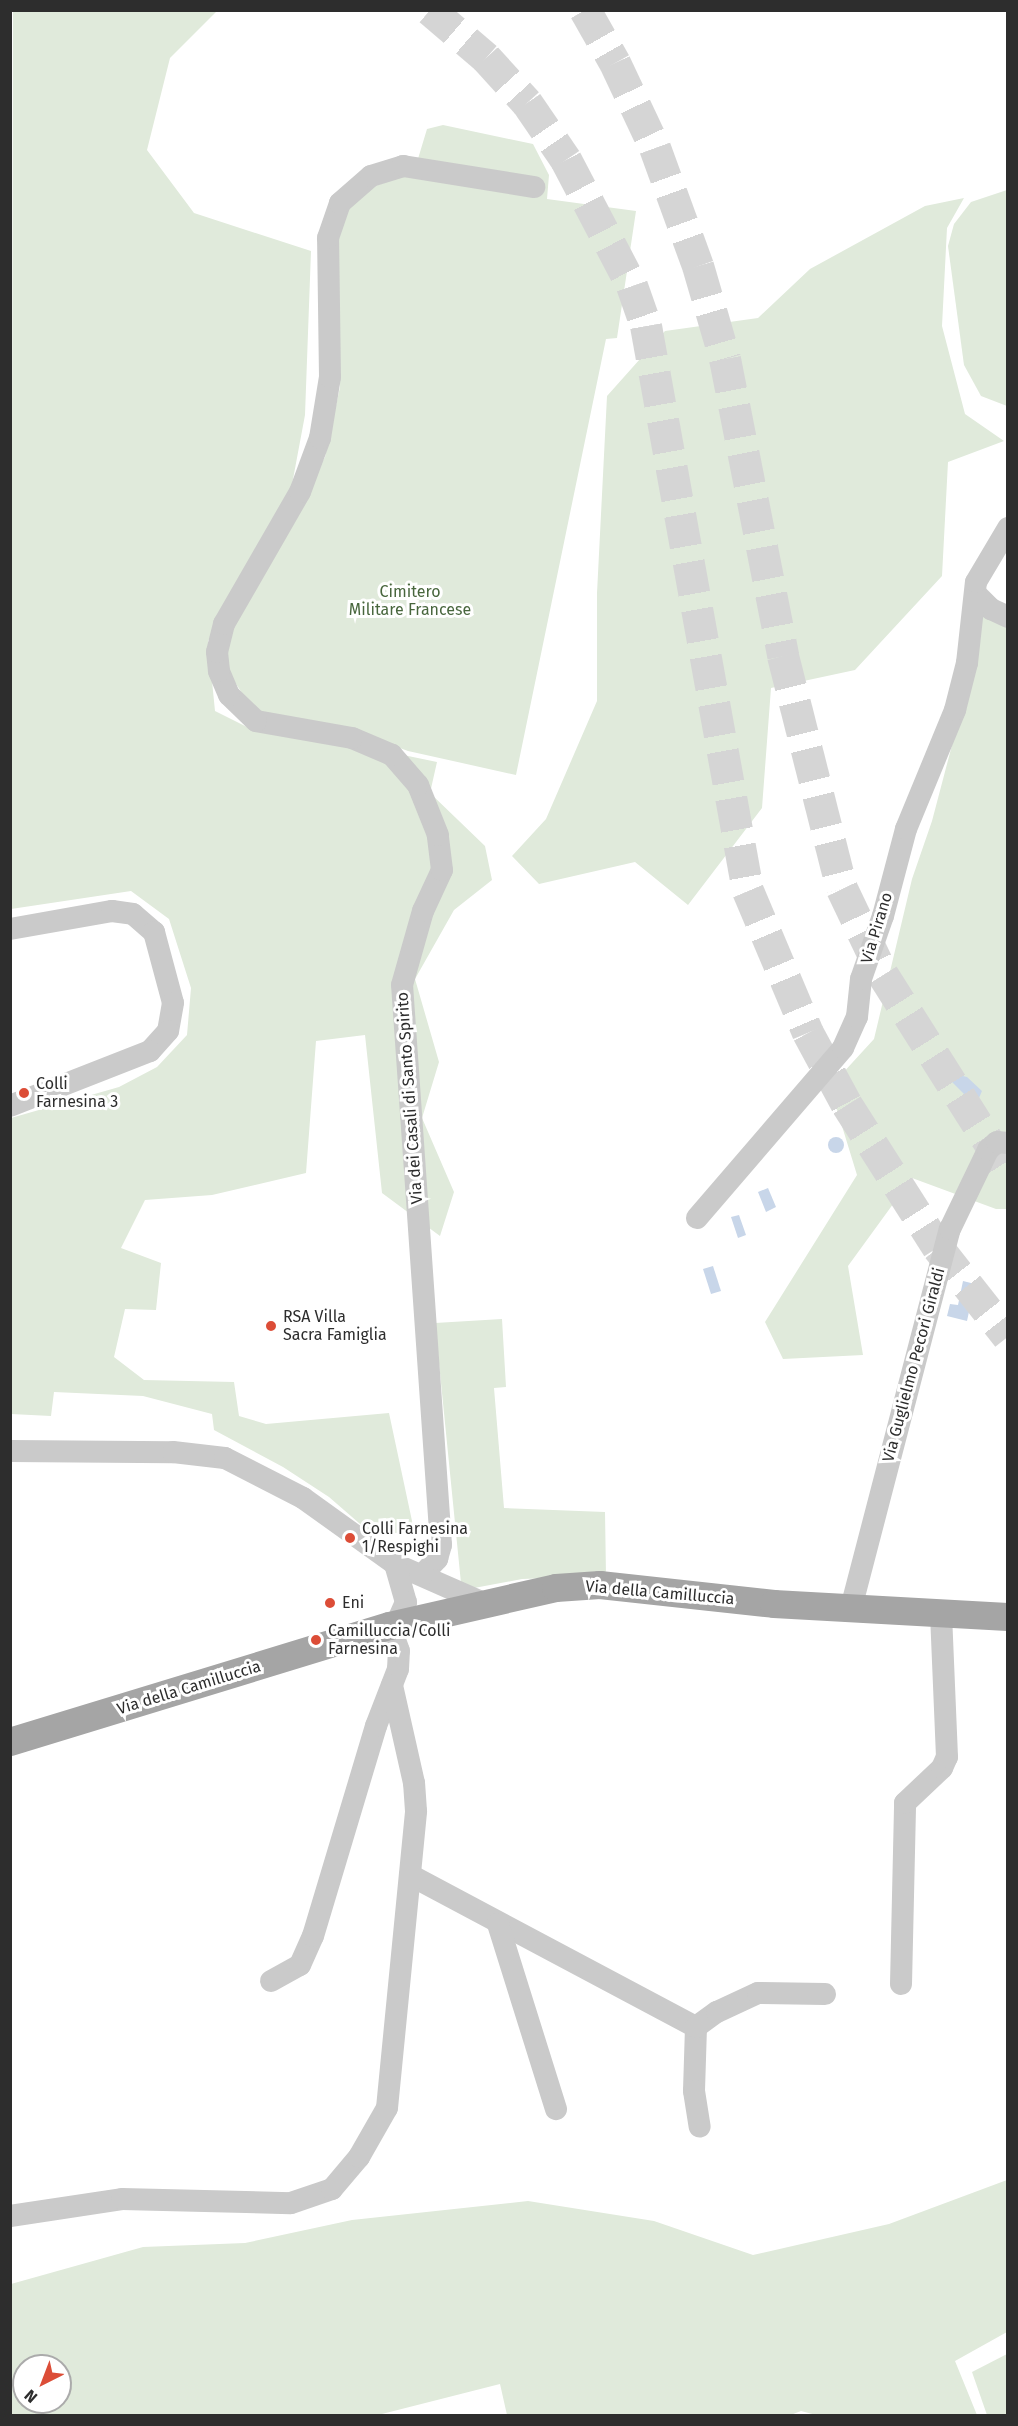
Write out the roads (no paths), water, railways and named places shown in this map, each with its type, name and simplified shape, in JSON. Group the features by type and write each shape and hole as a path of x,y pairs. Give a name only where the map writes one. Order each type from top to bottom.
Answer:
{"main road":[{"name":"Via della Camilluccia","path":"10,1742 393,1625 481,1602 556,1588 600,1585 851,1608 1008,1617"}],"street":[{"name":"Via dei Casali di Santo Spirito","path":"423,1574 437,1559 441,1545 402,985 423,911 442,870 438,835 414,779 384,749 352,738 266,725 242,711 221,677 218,644 224,624 300,492 320,438 330,377 328,238 340,203 371,176 403,166 534,187"},
{"name":"Via Pirano","path":"697,1218 843,1048 857,1017 861,979 883,916 906,829 955,710 967,663 978,576 1008,528"},
{"path":"977,596 991,609 1008,616"},
{"path":"10,929 112,911 133,914 154,932 173,1003 168,1032 150,1051 10,1106"},
{"name":"Via Guglielmo Pecori Giraldi","path":"851,1608 950,1229 988,1150 997,1142 1008,1143"},
{"path":"10,1451 173,1452 225,1458 303,1498 395,1564 423,1574 481,1602"},
{"path":"271,1981 295,1969 306,1956 392,1685 400,1656 393,1625 406,1602 395,1564"},
{"path":"901,1984 905,1803 942,1768 947,1757 941,1613"},
{"path":"10,2216 122,2199 275,2205 307,2200 332,2189 375,2134 387,2108 410,1875 415,1792 392,1685"},
{"path":"410,1875 498,1924 696,2027"},
{"path":"498,1924 556,2109"},
{"path":"696,2027 717,2012 758,1993 825,1994"},
{"path":"696,2027 694,2091 700,2127"}],"water":[{"path":"950,1073 967,1077 982,1091 979,1098 972,1097 964,1105 965,1095 948,1078"},
{"path":"833,1137 839,1137 844,1145 842,1151 833,1153 828,1148 828,1142"},
{"path":"768,1188 776,1207 766,1212 758,1192"},
{"path":"739,1215 746,1235 738,1238 731,1217"},
{"path":"713,1266 721,1291 711,1294 703,1269"},
{"path":"963,1281 975,1284 967,1321 947,1316 950,1304 958,1305"}],"tunnel":[{"path":"430,10 486,58 527,103 566,160 632,286 646,326 748,891 808,1033 847,1105 938,1248 1008,1337"},
{"path":"585,10 615,63 655,148 698,266 725,359 783,656 842,889 883,975 1008,1173"}],"place":[{"name":"Colli Farnesina 3","path":"24,1093"},
{"name":"RSA Villa Sacra Famiglia","path":"271,1326"},
{"name":"Colli Farnesina 1/Respighi","path":"350,1538"},
{"name":"Eni","path":"330,1603"},
{"name":"Camilluccia/Colli Farnesina","path":"316,1640"}],"park label":[{"name":"Cimitero Militare Francese","path":"410,601"}]}
